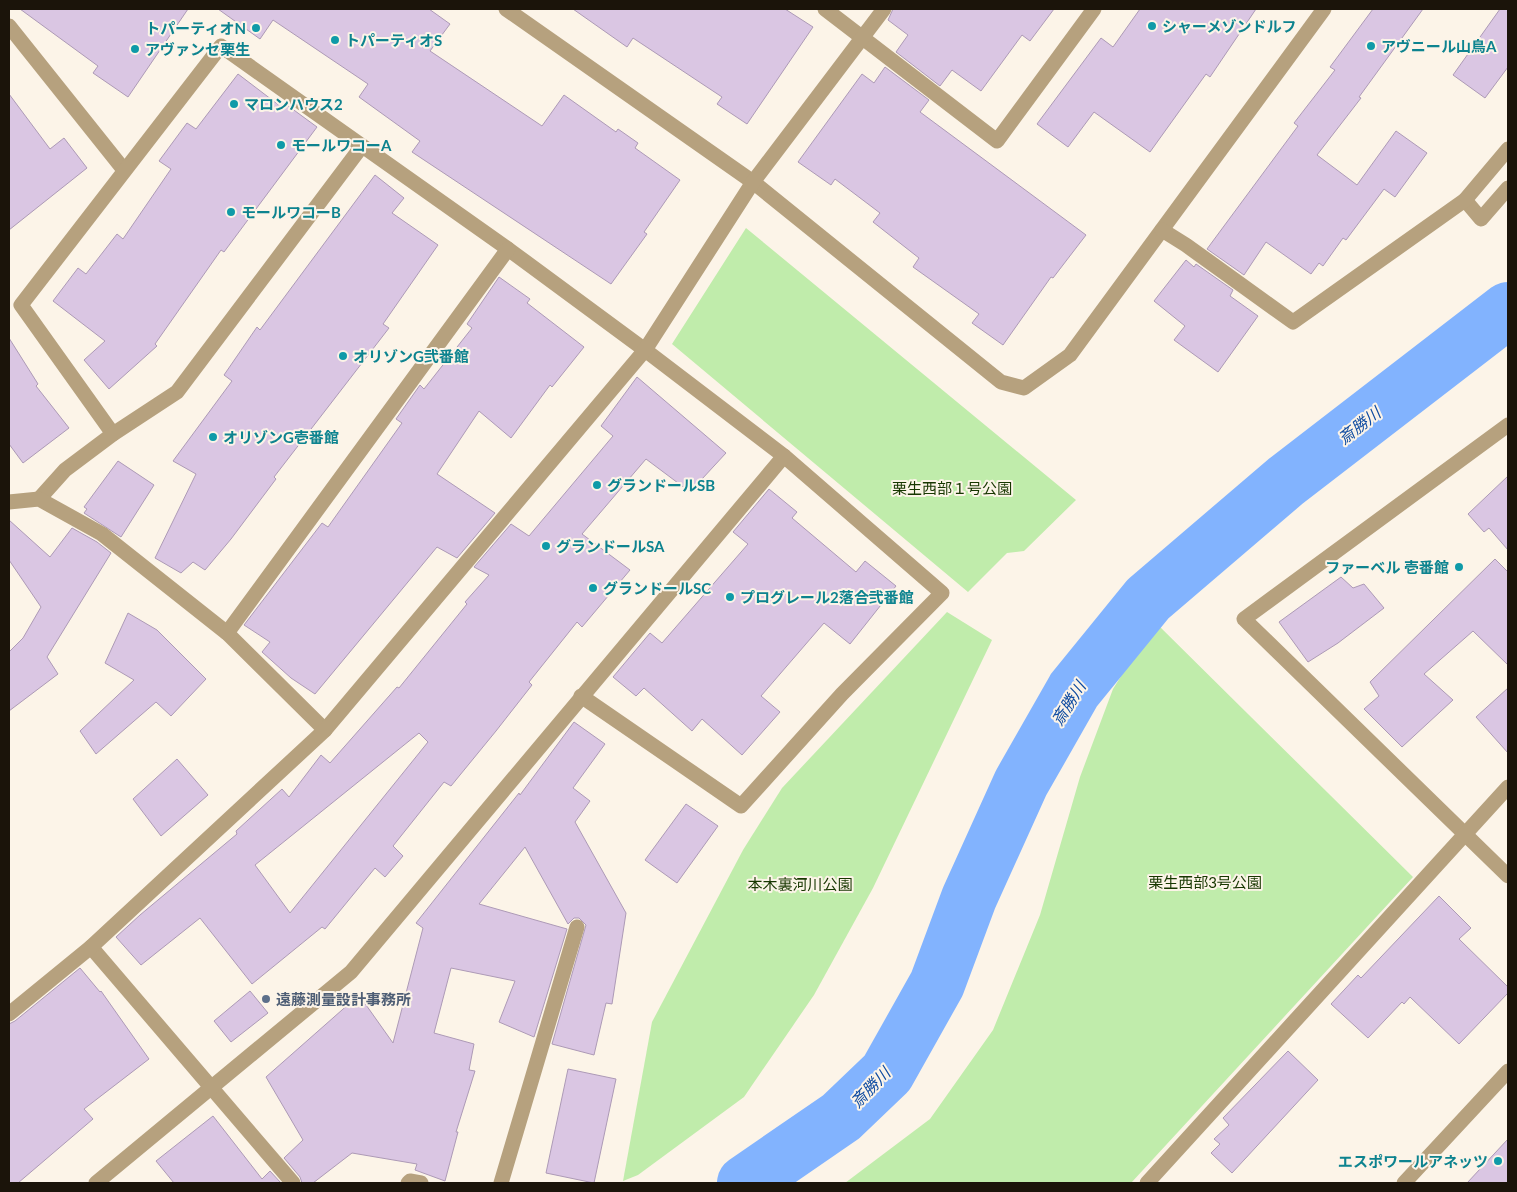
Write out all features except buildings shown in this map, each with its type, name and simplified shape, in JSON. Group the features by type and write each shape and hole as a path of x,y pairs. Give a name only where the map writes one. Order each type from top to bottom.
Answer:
{"street":[{"path":"506,9 753,182 1001,382 1024,388 1070,355 1324,9"},
{"path":"825,9 997,141 1094,9"},
{"path":"9,1014 91,947 325,730 645,350 753,182 884,9"},
{"path":"9,26 124,170"},
{"path":"113,434 21,305 221,46 508,248 645,350 784,456 942,593 842,694 741,806 581,696"},
{"path":"39,499 65,470 113,434 177,392 362,146"},
{"path":"1162,230 1186,245 1293,322 1465,200 1508,149"},
{"path":"1465,200 1481,219 1508,188"},
{"path":"227,633 508,248"},
{"path":"1508,425 1244,619 1508,876"},
{"path":"96,1183 351,972 784,456"},
{"path":"9,502 39,499 102,534 227,633 325,730"},
{"path":"1146,1183 1508,787"},
{"path":"501,1183 577,927"},
{"path":"91,947 212,1086 293,1183"},
{"path":"1404,1183 1508,1071"},
{"path":"408,1183 410,1181 420,1183"}],"green space":[{"name":"栗生西部１号公園","path":"746,228 1076,500 1024,551 1007,553 968,592 672,344"},
{"name":"本木裏河川公園","path":"947,612 992,640 873,888 814,995 744,1097 638,1175 623,1181 652,1022 743,850 782,788"},
{"name":"栗生西部3号公園","path":"1155,622 1413,877 1131,1183 845,1183 930,1119 993,1030 1040,915 1080,777 1113,689"}],"waterway":[{"name":"斎勝川","path":"745,1183 841,1117 887,1073 937,984 969,898 1021,783 1074,690 1148,599 1286,481 1508,310"}],"place":[{"name":"シャーメゾンドルフ","path":"1152,26"},
{"name":"トパーティオN","path":"256,28"},
{"name":"トパーティオS","path":"335,40"},
{"name":"アヴニール山鳥A","path":"1371,46"},
{"name":"アヴァンセ栗生","path":"135,49"},
{"name":"マロンハウス2","path":"234,104"},
{"name":"モールワコーA","path":"281,145"},
{"name":"モールワコーB","path":"231,212"},
{"name":"オリゾンG弐番館","path":"343,356"},
{"name":"オリゾンG壱番館","path":"213,437"},
{"name":"グランドールSB","path":"597,485"},
{"name":"グランドールSA","path":"546,546"},
{"name":"ファーベル 壱番館","path":"1459,567"},
{"name":"グランドールSC","path":"593,588"},
{"name":"プログレール2落合弐番館","path":"730,597"},
{"name":"遠藤測量設計事務所","path":"266,999"},
{"name":"エスポワールアネッツ","path":"1498,1161"}]}
